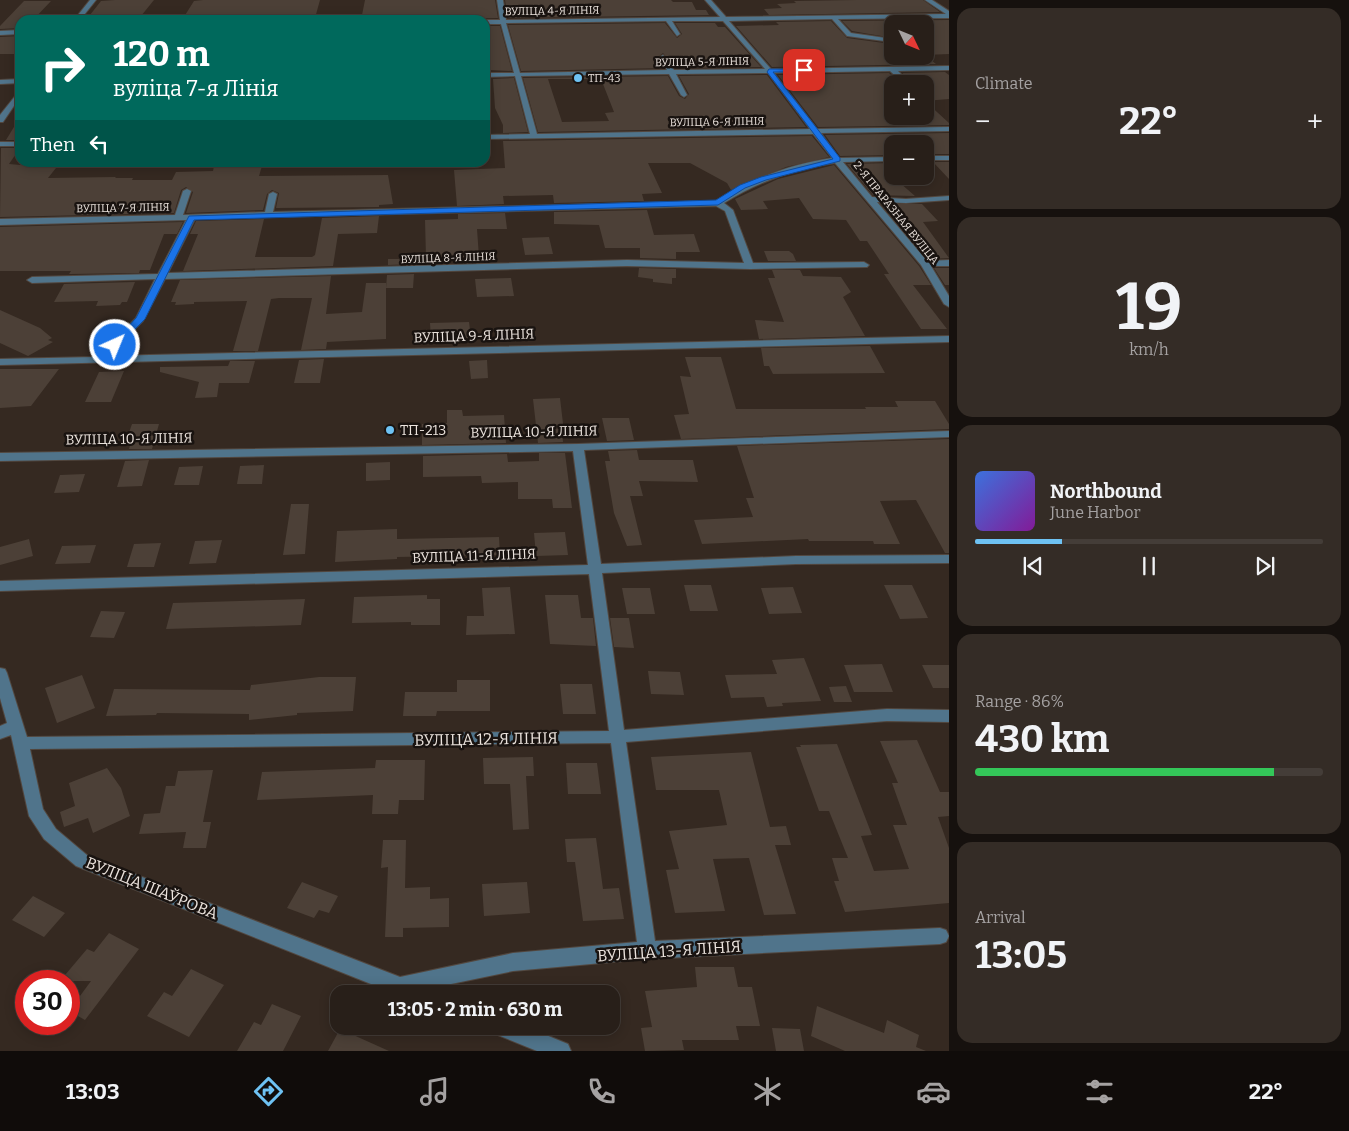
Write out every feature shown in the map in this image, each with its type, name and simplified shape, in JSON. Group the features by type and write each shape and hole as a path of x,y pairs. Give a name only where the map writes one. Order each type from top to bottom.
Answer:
{"street":[{"path":"81,15 93,0"},
{"path":"500,0 503,22 519,74 534,136"},
{"name":"2-Я ПРАРАЗНАЯ ВУЛІЦА","path":"708,0 769,70 838,160 925,264 949,304"},
{"path":"928,0 949,15"},
{"name":"ВУЛІЦА 4-Я ЛІНІЯ","path":"490,22 949,15"},
{"path":"834,18 850,35 884,39"},
{"path":"668,20 677,34"},
{"path":"0,33 15,32"},
{"path":"663,57 684,95"},
{"name":"ВУЛІЦА 5-Я ЛІНІЯ","path":"490,75 949,68"},
{"path":"892,69 898,75"},
{"path":"0,82 15,81"},
{"path":"0,120 15,99"},
{"name":"ВУЛІЦА 6-Я ЛІНІЯ","path":"490,137 949,129"},
{"path":"0,144 15,144"},
{"path":"934,158 949,158"},
{"path":"750,266 729,210 718,202 743,186 763,179 838,160 884,159"},
{"path":"178,218 187,191"},
{"path":"268,216 273,194"},
{"path":"906,201 949,198"},
{"path":"872,199 906,201 949,207"},
{"name":"ВУЛІЦА 7-Я ЛІНІЯ","path":"0,222 718,202"},
{"path":"97,360 140,319 191,218"},
{"name":"ВУЛІЦА 8-Я ЛІНІЯ","path":"32,280 160,278 627,263 750,266 864,265"},
{"path":"925,264 949,263"},
{"name":"ВУЛІЦА 9-Я ЛІНІЯ","path":"0,362 949,339"},
{"name":"ВУЛІЦА 10-Я ЛІНІЯ","path":"0,457 578,446 949,434"},
{"path":"578,446 647,950"},
{"name":"ВУЛІЦА 11-Я ЛІНІЯ","path":"0,586 596,569 796,560 949,559"},
{"name":"ВУЛІЦА ШАЎРОВА","path":"0,673 8,730 21,743 35,811 50,834 82,861 398,985"},
{"name":"ВУЛІЦА 12-Я ЛІНІЯ","path":"21,743 618,737 887,715 949,716"},
{"name":"ВУЛІЦА 13-Я ЛІНІЯ","path":"406,985 513,962 647,950 940,936"},
{"path":"522,1035 561,1051"}],"building":[{"path":"154,0 142,15 90,15 101,1"},
{"path":"320,0 316,15 185,15 194,1"},
{"path":"365,0 495,0 498,18 490,18 490,15 362,15"},
{"path":"505,0 671,0 673,2 692,2 696,10 706,10 709,15 508,18"},
{"path":"923,0 940,12 769,15 764,9 782,8 777,4 796,3 794,1"},
{"path":"24,1 51,1 38,15 15,15 15,28 0,29 0,26"},
{"path":"934,20 949,20 949,54 934,55"},
{"path":"831,21 847,38 884,43 884,65 772,67 736,26 779,25 776,22"},
{"path":"842,21 884,21 884,36 852,31"},
{"path":"665,23 677,38 682,34 675,23 715,23 718,27 725,27 761,67 675,68 663,53 658,57 664,68 521,71 508,25"},
{"path":"490,26 500,26 512,71 490,70"},
{"path":"15,36 15,54 0,54 0,37"},
{"path":"945,72 949,75 949,99 934,100 934,75 905,75 902,73"},
{"path":"889,73 891,75 884,75 884,125 934,125 934,109 949,125 818,127 778,75"},
{"path":"767,75 806,127 538,132 523,78 668,76 679,96 685,99 689,94 679,76","holes":["548,79 601,79 614,112 605,113 609,121 562,122"]},
{"path":"514,78 528,132 503,133 503,125 495,108 493,79"},
{"path":"15,125 15,140 6,140"},
{"path":"949,133 949,154 934,154 934,135 884,135 884,155 840,156 825,135"},
{"path":"812,136 829,157 786,167 731,190 727,183 690,163 648,163 662,193 642,194 644,201 554,203 553,195 503,196 504,204 457,206 454,170 505,168 503,141"},
{"path":"1,148 15,148 15,155 9,164 15,165 15,167 56,168 48,178 116,177 133,178 132,180 172,180 176,172 213,171 214,167 262,167 259,176 388,175 393,204 379,205 379,207 276,208 279,193 272,190 267,194 263,210 186,213 193,192 186,187 181,190 174,213 0,217"},
{"path":"934,162 949,162 949,179 934,163"},
{"path":"884,163 884,185 902,185 915,196 873,195 847,164"},
{"path":"834,165 919,266 931,285 913,285 947,329 921,329 884,274 889,274 867,241 860,241 846,220 813,219 799,198 763,201 768,209 741,210 735,199 778,179"},
{"path":"881,204 922,204 938,221 923,222 949,258 928,259"},
{"path":"647,210 654,235 694,234 700,252 676,252 676,259 640,258 640,248 605,248 599,225 554,224 554,212"},
{"path":"505,213 507,229 477,229 479,257 426,257 425,220 458,219 458,214"},
{"path":"379,216 377,233 338,234 333,266 183,271 198,234 190,234 196,221 264,219 255,257 312,257 315,255 322,218"},
{"path":"183,222 177,234 164,234 150,270 140,270 139,273 69,274 71,271 0,271 0,227"},
{"path":"549,237 553,254 525,255 522,238"},
{"path":"764,251 789,251 793,254 796,261 768,261"},
{"path":"388,259 414,259 414,264 388,265"},
{"path":"639,268 676,269 676,278 672,278 672,284 653,282 653,279 638,277"},
{"path":"934,268 949,268 949,285 945,285"},
{"path":"772,270 800,270 803,276 841,277 851,292 843,297 865,336 759,339 755,320 784,322 768,278 775,278"},
{"path":"414,274 413,288 386,288 387,275"},
{"path":"331,276 326,314 362,312 366,283 386,283 386,339 327,342 326,349 301,350 312,298 279,298 271,299 258,351 233,351 247,301 194,302 194,304 175,305 176,302 171,302 180,280"},
{"path":"511,278 514,296 477,297 475,279"},
{"path":"135,282 127,302 122,302 120,305 96,306 98,301 54,302 64,284"},
{"path":"0,310 40,328 52,338 48,340 53,342 28,356 0,343"},
{"path":"469,322 471,338 431,339 430,323"},
{"path":"870,346 885,373 773,374 769,366 764,366 761,348"},
{"path":"685,357 721,357 736,409 866,409 865,407 898,407 895,401 935,401 949,424 949,429 681,439 674,415 689,414 680,376 691,377"},
{"path":"324,359 320,383 294,383 299,360"},
{"path":"487,360 488,378 471,379 469,361"},
{"path":"230,361 255,361 249,383 219,383 217,397 195,398 199,382 160,372 160,367 228,366"},
{"path":"0,369 59,369 31,406 0,408"},
{"path":"124,371 111,402 85,402 99,372"},
{"path":"560,398 564,432 562,432 563,442 538,443 533,399"},
{"path":"447,410 462,410 463,416 504,415 506,443 422,445 422,424 447,423"},
{"path":"602,418 629,418 634,440 607,441"},
{"path":"132,424 159,424 152,449 129,449 131,441 126,441"},
{"path":"949,439 949,553 945,553 916,500 880,501 900,544 874,544 873,541 809,541 808,539 702,544 694,520 753,517 746,498 754,498 737,446"},
{"path":"637,450 639,460 693,460 698,482 639,481 643,496 630,496 642,545 627,546 614,513 605,461 610,461 608,451"},
{"path":"539,453 565,453 572,508 553,508 552,499 518,499 518,482 482,483 481,476 423,477 423,456 507,454 508,462 539,461"},
{"path":"149,460 142,486 117,487 125,461"},
{"path":"390,462 390,480 366,481 366,463"},
{"path":"264,465 262,484 237,484 240,466"},
{"path":"203,466 199,485 174,485 179,467"},
{"path":"85,474 79,492 54,493 60,475"},
{"path":"291,504 309,504 305,554 283,555"},
{"path":"397,529 397,539 499,537 500,555 397,557 397,559 335,562 337,531"},
{"path":"565,532 568,555 536,556 534,533"},
{"path":"29,539 33,556 0,565 0,547"},
{"path":"222,540 216,563 189,564 195,541"},
{"path":"161,543 154,567 127,567 134,544"},
{"path":"96,545 90,563 55,564 62,546"},
{"path":"684,585 711,585 718,611 690,611"},
{"path":"884,585 912,585 928,618 900,619"},
{"path":"510,587 515,634 466,635 467,616 484,616 482,588"},
{"path":"793,587 802,613 769,614 761,588"},
{"path":"622,588 650,588 655,614 627,614"},
{"path":"427,595 427,599 440,599 440,625 411,625 411,622 352,623 354,597"},
{"path":"545,595 578,595 581,618 593,618 596,646 550,644"},
{"path":"305,599 301,625 166,629 173,603"},
{"path":"101,611 125,612 114,638 90,637"},
{"path":"610,618 629,618 634,648 614,647"},
{"path":"804,658 821,701 782,703 783,706 767,707 764,697 731,698 725,675 777,674 772,660"},
{"path":"882,664 893,692 854,692 844,665"},
{"path":"922,665 949,665 949,688 933,688"},
{"path":"648,671 680,672 684,695 651,694"},
{"path":"82,675 95,708 57,723 45,688"},
{"path":"319,677 356,677 353,711 297,713 297,715 249,720 249,714 157,713 156,715 106,716 114,689 250,690 251,685"},
{"path":"457,680 490,680 490,711 437,711 436,716 403,716 405,692 457,692"},
{"path":"560,684 592,684 596,714 563,714"},
{"path":"846,686 852,702 834,702 829,687"},
{"path":"917,740 940,792 949,792 949,816 938,817 949,848 949,903 845,912 834,881 839,881 832,858 848,858 829,811 819,811 796,747 801,747 800,745 837,744 872,835 861,836 874,871 909,869 893,825 907,825 892,783 898,783 880,741"},
{"path":"751,752 770,827 786,826 791,845 775,845 796,914 764,915 749,858 713,859 725,911 675,913 666,870 679,869 669,831 727,825 719,790 656,790 651,757"},
{"path":"533,757 534,776 526,776 529,829 513,830 510,784 484,784 483,758"},
{"path":"376,760 425,760 424,800 399,800 398,814 372,814 373,795 257,800 262,772 375,768"},
{"path":"566,763 597,763 601,794 568,794"},
{"path":"107,768 121,788 130,816 93,833 88,818 64,827 60,812 75,806 69,783"},
{"path":"213,770 203,822 211,822 206,848 183,848 186,832 139,834 144,814 160,813 166,786 175,786 178,771"},
{"path":"596,838 603,889 619,888 624,919 583,921 575,862 567,862 565,839"},
{"path":"383,840 406,840 405,888 430,887 430,899 449,898 449,927 403,928 403,937 385,937 388,867 381,868"},
{"path":"302,882 338,896 329,913 319,910 314,918 287,908"},
{"path":"527,882 530,913 484,916 482,884"},
{"path":"33,896 65,913 44,937 12,920"},
{"path":"109,933 139,949 85,1020 80,1017 80,996 91,981 80,981 80,970 69,970 87,949 94,952"},
{"path":"695,967 734,967 738,987 752,987 760,1026 736,1026 739,1040 682,1040 684,1050 645,1051 641,1028 652,1027 645,991 697,987"},
{"path":"191,969 224,985 189,1037 147,1016 164,992 172,996"},
{"path":"272,1004 301,1016 283,1051 237,1051 254,1022 261,1025"},
{"path":"817,1006 884,1033 887,1020 919,1035 916,1047 926,1051 845,1051 811,1036"},
{"path":"772,1028 800,1029 804,1051 776,1051"},
{"path":"337,1035 353,1035 389,1051 328,1051"}],"place":[{"name":"ТП-43","path":"578,78"},
{"name":"ТП-213","path":"390,430"}],"route":[{"path":"115,345 140,319 191,218 718,202 743,186 812,165 838,160 769,70 804,70"}]}
